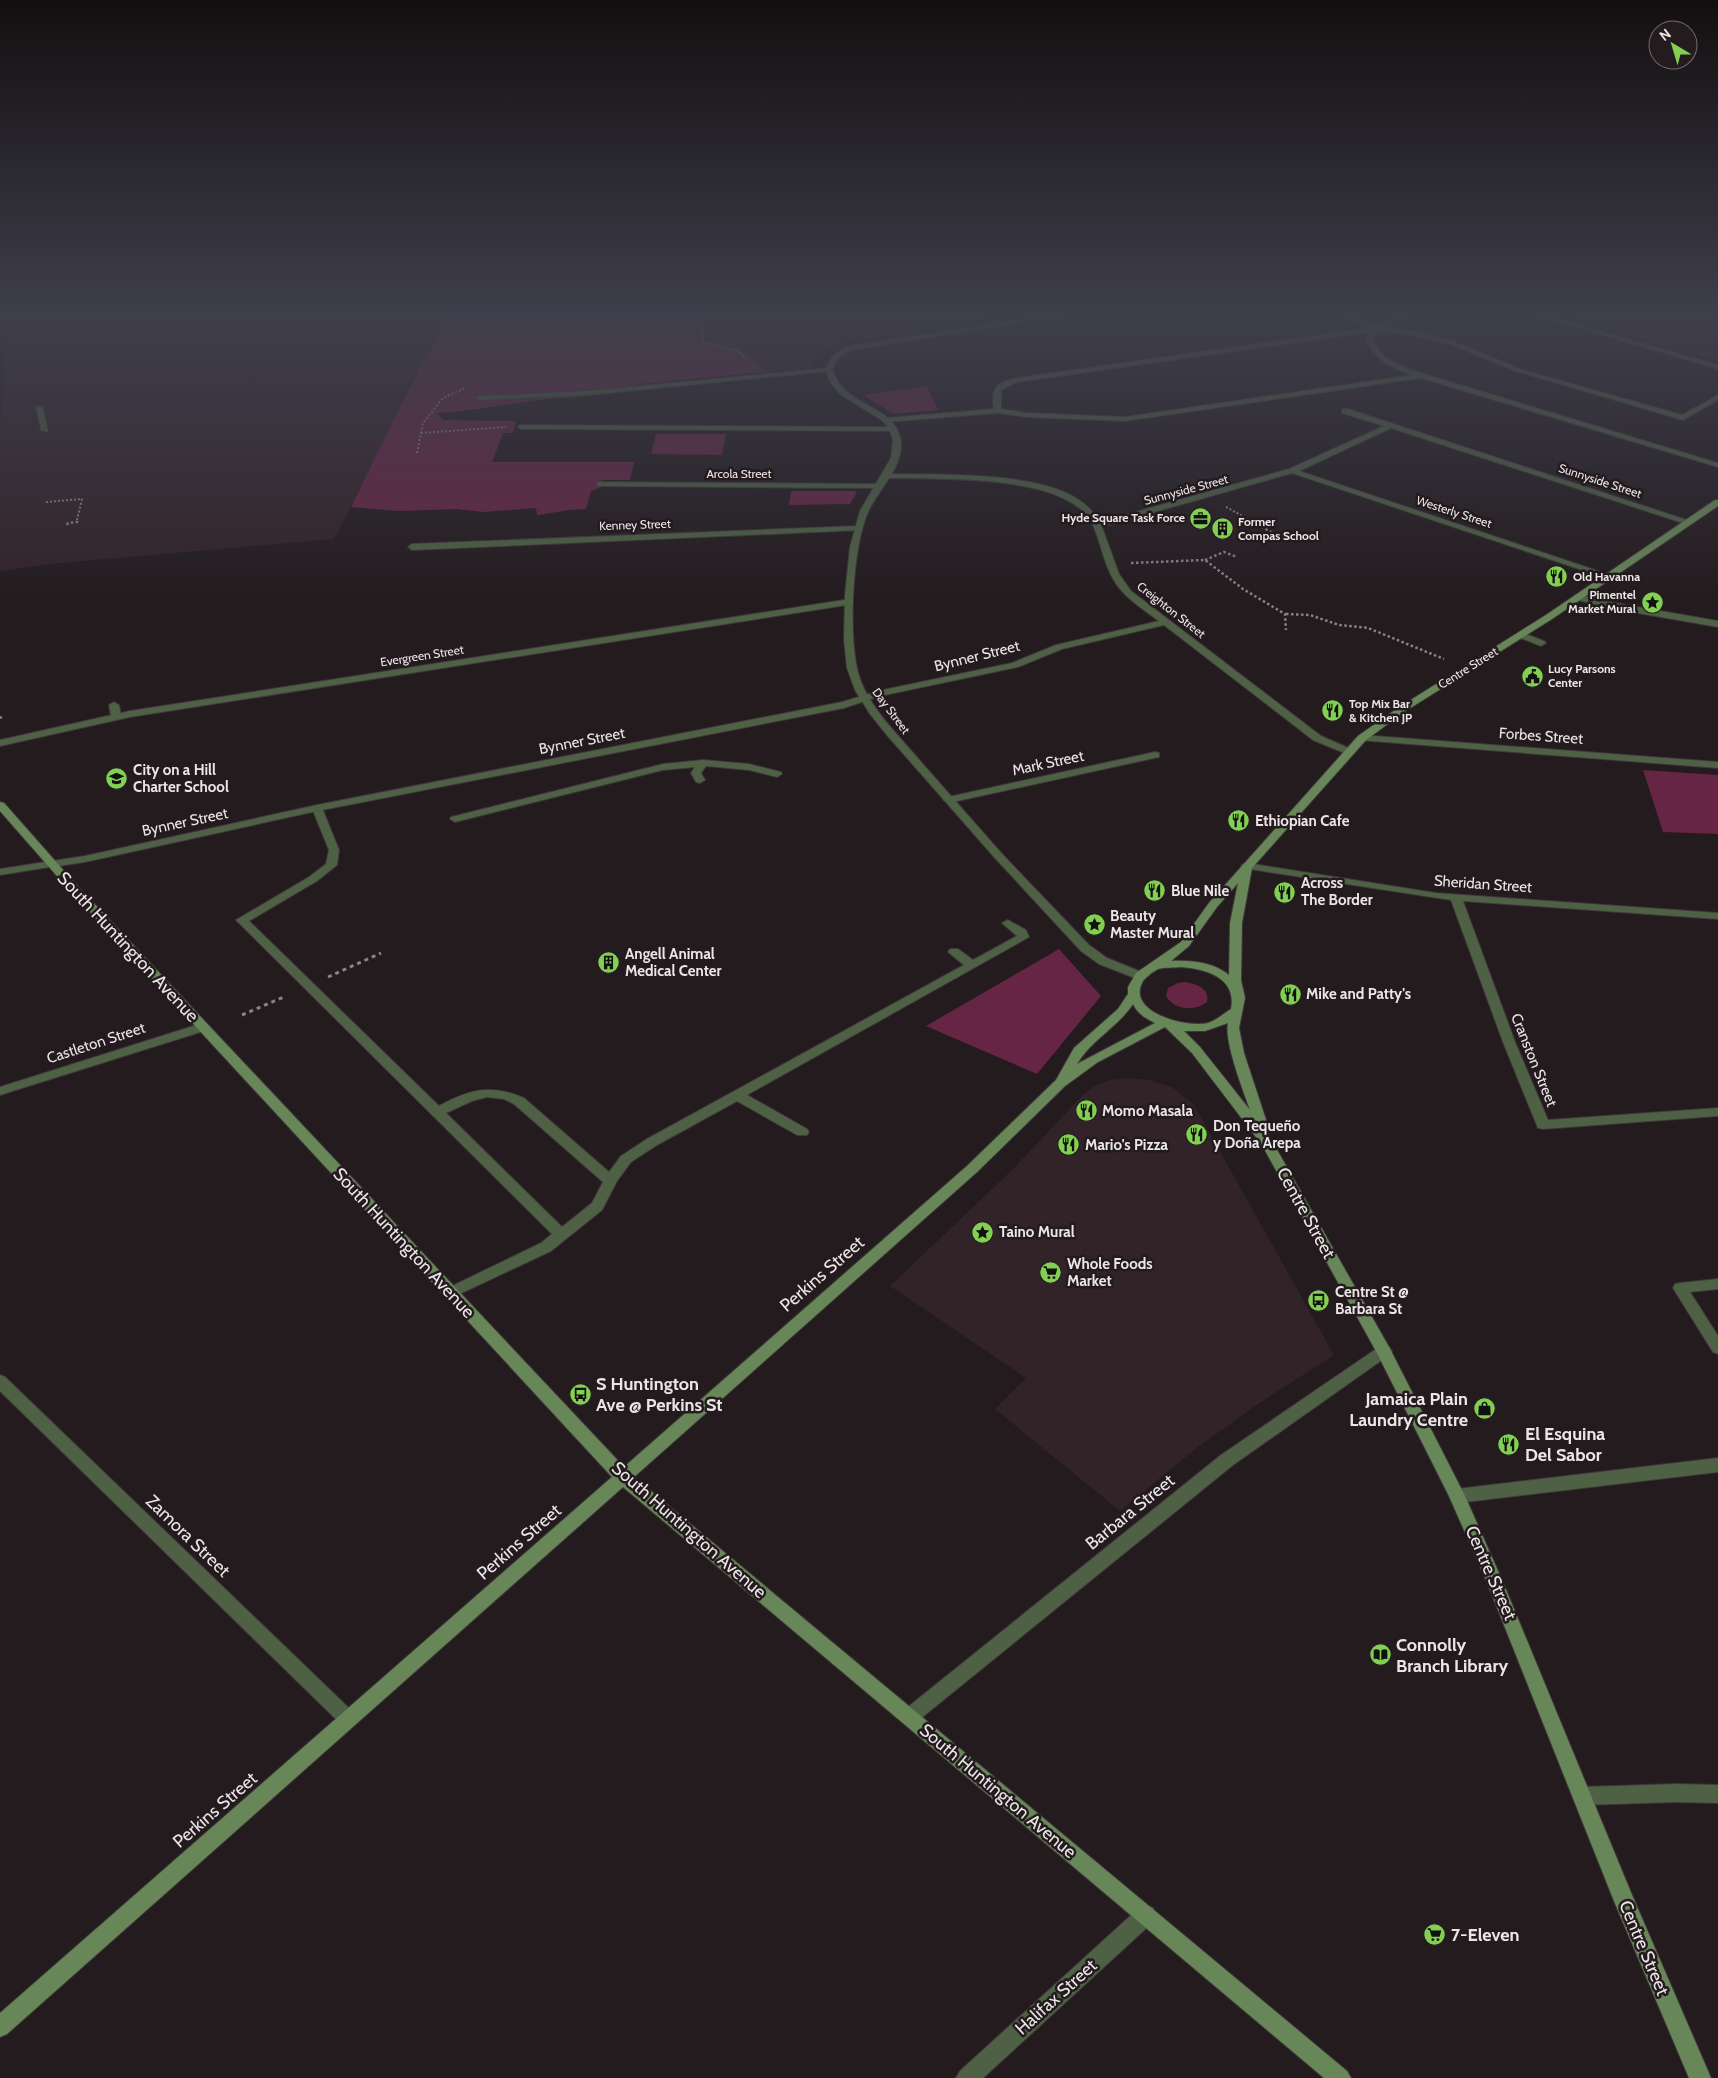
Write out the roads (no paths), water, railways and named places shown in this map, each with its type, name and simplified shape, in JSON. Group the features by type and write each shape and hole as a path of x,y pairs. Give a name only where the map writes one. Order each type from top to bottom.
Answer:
{"main road":[{"name":"Centre Street","path":"1140,976 1185,944 1213,905 1362,738 1401,710 1521,635 1718,502"},
{"name":"South Huntington Avenue","path":"0,805 203,1027 623,1477 1340,2078"},
{"name":"Centre Street","path":"1247,866 1236,923 1234,952 1236,990 1239,998 1238,1006 1234,1012 1234,1036 1267,1142"},
{"path":"1150,969 1170,963 1200,966 1225,977 1236,990"},
{"path":"1134,994 1134,987 1140,976"},
{"name":"Centre Street","path":"1134,994 1142,1009 1150,1016 1168,1024 1209,1065 1267,1142 1384,1351 1456,1496 1515,1629 1582,1796 1700,2078"},
{"name":"Perkins Street","path":"1060,1083 1078,1050 1122,1012 1134,994"},
{"path":"1168,1024 1184,1028 1208,1026 1220,1023 1234,1012"},
{"name":"Perkins Street","path":"0,2027 972,1169 1060,1083 1082,1066 1168,1024"}],"street":[{"path":"39,409 45,430"},
{"name":"Day Street","path":"868,409 886,420 893,429 897,438 898,448 894,460 868,502 858,528 852,569 850,602 851,666 854,679 864,698 881,721 948,800 1086,948 1102,961 1140,976"},
{"path":"886,420 998,411 1027,415 1125,419 1194,409"},
{"path":"1530,409 1718,465"},
{"path":"1652,409 1683,418 1698,409"},
{"name":"Sunnyside Street","path":"1345,411 1689,522"},
{"name":"Sunnyside Street","path":"1096,526 1292,471 1390,426"},
{"path":"522,427 893,429"},
{"name":"Westerly Street","path":"1292,471 1609,576"},
{"name":"Creighton Street","path":"884,476 997,480 1037,486 1060,493 1079,503 1088,510 1096,526 1118,583 1136,600 1317,738 1349,752"},
{"name":"Arcola Street","path":"600,484 878,486"},
{"name":"Kenney Street","path":"412,547 858,528"},
{"path":"1578,597 1603,604 1718,624"},
{"name":"Evergreen Street","path":"0,744 116,716 850,602"},
{"name":"Bynner Street","path":"0,872 85,859 317,808 834,706 878,694 1015,665 1059,646 1165,622"},
{"path":"1521,635 1541,643"},
{"path":"114,705 116,716"},
{"name":"Forbes Street","path":"1362,738 1718,765"},
{"name":"Mark Street","path":"948,800 1155,755"},
{"path":"455,819 662,767 703,764 749,767 777,774"},
{"path":"700,780 696,773 703,764"},
{"path":"317,808 334,850 331,865 313,879 242,920 562,1234"},
{"name":"Sheridan Street","path":"1247,866 1401,892 1456,898 1718,916"},
{"name":"Cranston Street","path":"1456,898 1509,1042 1543,1125 1718,1112"},
{"path":"451,1293 546,1247 596,1206 610,1181 626,1159 646,1146 1023,937 1022,932 1008,923"},
{"path":"954,952 972,965"},
{"name":"Castleton Street","path":"0,1091 203,1027"},
{"path":"437,1113 464,1098 478,1094 506,1095 519,1101 610,1181"},
{"path":"738,1095 802,1132"},
{"path":"1718,1284 1680,1288 1718,1348"},
{"name":"Barbara Street","path":"909,1717 1227,1460 1384,1351"},
{"name":"Zamora Street","path":"0,1381 348,1719"},
{"path":"1456,1496 1718,1465"},
{"path":"1582,1796 1677,1792 1718,1794"},
{"name":"Halifax Street","path":"967,2078 1146,1916"}],"place":[{"name":"Hyde Square Task Force","path":"1201,518"},
{"name":"Former Compas School","path":"1222,529"},
{"name":"Old Havanna","path":"1557,577"},
{"name":"Pimentel Market Mural","path":"1652,602"},
{"name":"Lucy Parsons Center","path":"1532,676"},
{"name":"Top Mix Bar & Kitchen JP","path":"1333,711"},
{"name":"City on a Hill Charter School","path":"117,779"},
{"name":"Ethiopian Cafe","path":"1239,821"},
{"name":"Blue Nile","path":"1155,891"},
{"name":"Across The Border","path":"1285,892"},
{"name":"Beauty Master Mural","path":"1094,925"},
{"name":"Angell Animal Medical Center","path":"609,963"},
{"name":"Mike and Patty's","path":"1290,994"},
{"name":"Momo Masala","path":"1086,1111"},
{"name":"Don Tequeño y Doña Arepa","path":"1197,1135"},
{"name":"Mario's Pizza","path":"1069,1145"},
{"name":"Taino Mural","path":"983,1232"},
{"name":"Whole Foods Market","path":"1051,1273"},
{"name":"Centre St @ Barbara St","path":"1319,1301"},
{"name":"S Huntington Ave @ Perkins St","path":"580,1394"},
{"name":"Jamaica Plain Laundry Centre","path":"1484,1409"},
{"name":"El Esquina Del Sabor","path":"1509,1444"},
{"name":"Connolly Branch Library","path":"1380,1655"},
{"name":"7-Eleven","path":"1435,1935"}]}
